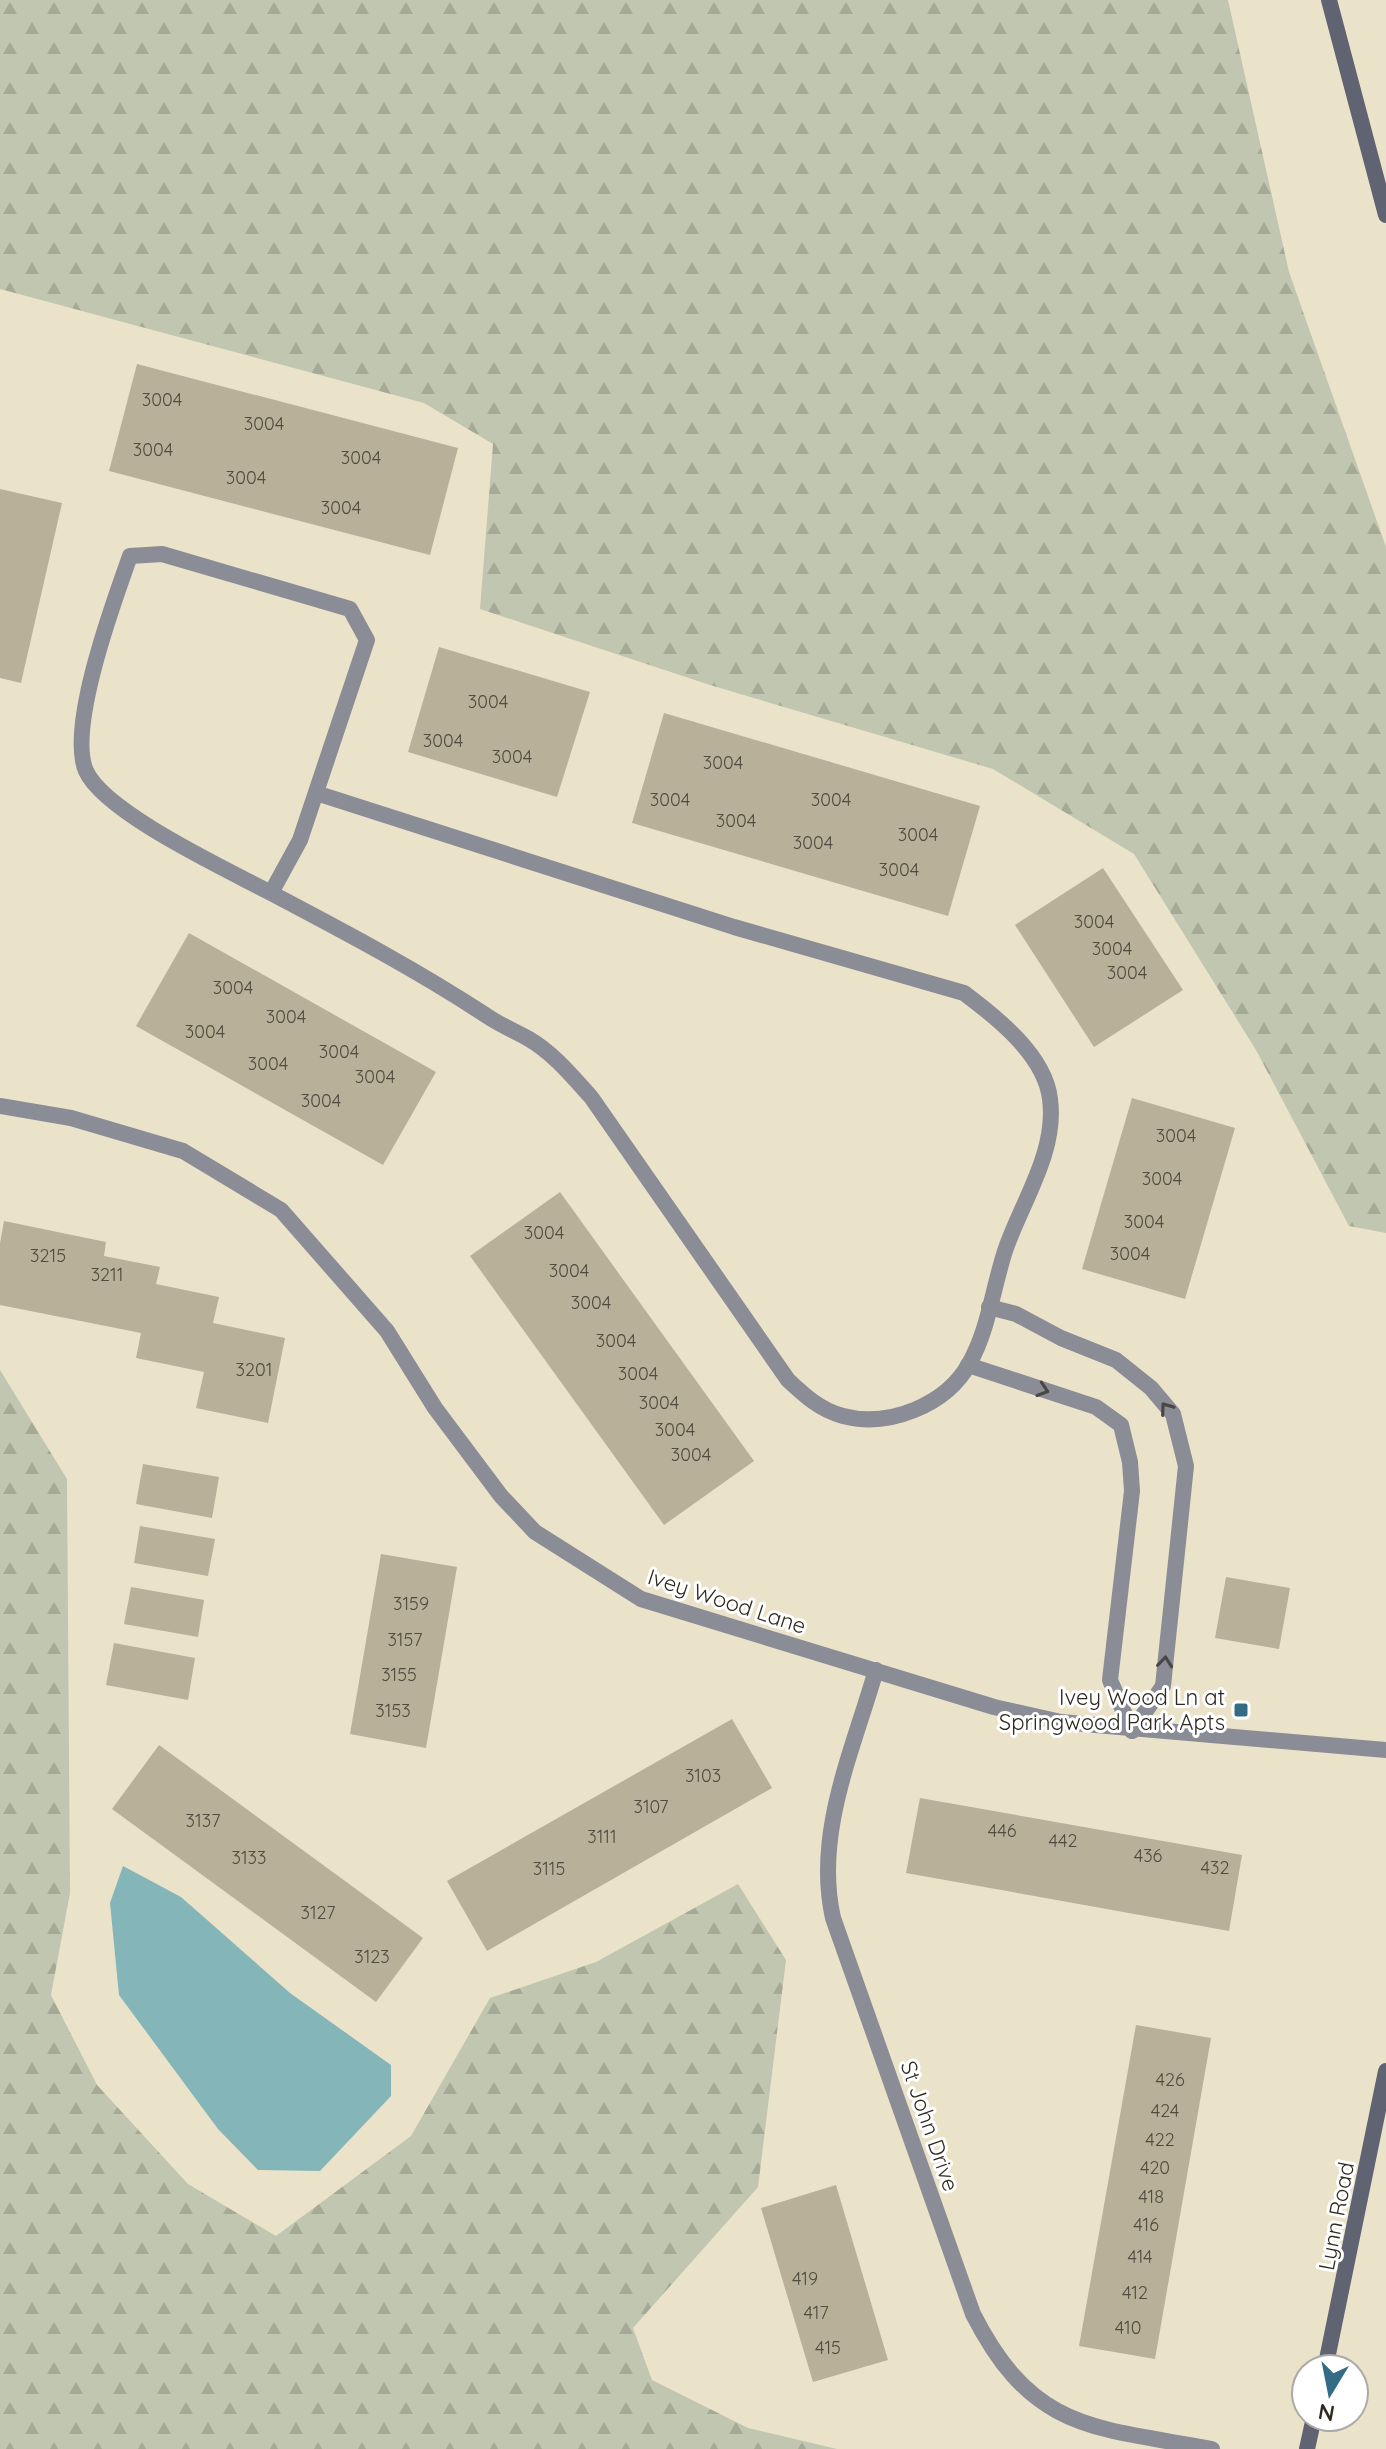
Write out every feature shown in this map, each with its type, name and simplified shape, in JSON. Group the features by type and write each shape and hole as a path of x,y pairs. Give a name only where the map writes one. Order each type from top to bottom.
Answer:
{"street":[{"path":"1329,0 1386,215"},
{"path":"271,893 300,840 367,640 350,609 162,554 130,556 106,622 79,745 87,773 115,804 200,856 417,970 499,1024 531,1040 564,1067 591,1097 788,1380 814,1403 843,1416 877,1418 911,1412 942,1394 968,1365 1006,1248 1050,1138 1050,1097 1034,1060 993,1014 964,993 734,927 316,793"},
{"name":"Ivey Wood Lane","path":"0,1106 71,1118 183,1151 281,1210 387,1331 435,1408 501,1496 535,1532 579,1563 641,1599 994,1707 1061,1722 1132,1731 1386,1750"},
{"path":"989,1307 1016,1314 1061,1338 1116,1360 1151,1388 1173,1414 1186,1466 1163,1686 1132,1731"},
{"path":"968,1365 1096,1407 1121,1425 1130,1462 1132,1491 1110,1680 1132,1731"},
{"name":"St John Drive","path":"876,1670 832,1820 826,1887 833,1918 973,2314 992,2350 1013,2379 1039,2402 1075,2421 1212,2449"},
{"name":"Lynn Road","path":"1328,2353 1386,2071"}],"green space":[{"path":"0,0 1228,0 1289,272 1386,547 1386,1233 1349,1226 1256,1050 1134,854 993,769 710,685 480,609 493,444 424,403 0,289"},
{"path":"0,1370 67,1479 70,1893 51,1995 97,2085 188,2184 276,2236 411,2136 490,1998 596,1962 738,1884 786,1960 758,2187 633,2328 652,2380 748,2428 837,2449 0,2449"}],"water":[{"path":"123,1866 181,1897 290,1993 391,2065 391,2096 320,2171 258,2170 218,2129 119,1995 110,1903"}],"building":[{"path":"137,364 458,448 430,555 109,471"},
{"path":"0,489 62,503 21,683 0,678"},
{"path":"439,647 590,692 557,797 408,752"},
{"path":"664,713 980,806 948,916 632,823"},
{"path":"1103,868 1183,990 1094,1047 1015,925"},
{"path":"189,933 436,1072 383,1165 136,1026"},
{"path":"1132,1098 1235,1128 1185,1299 1082,1269"},
{"path":"560,1192 754,1461 664,1525 470,1256"},
{"path":"4,1221 106,1242 104,1256 160,1267 156,1284 219,1297 213,1323 285,1338 268,1423 196,1408 204,1372 136,1358 141,1333 0,1305 0,1243"},
{"path":"143,1464 219,1477 212,1518 136,1504"},
{"path":"140,1526 215,1539 208,1576 134,1563"},
{"path":"381,1554 457,1567 426,1748 350,1734"},
{"path":"1226,1577 1290,1588 1279,1649 1215,1638"},
{"path":"131,1587 204,1600 198,1637 124,1624"},
{"path":"114,1643 195,1658 188,1700 106,1685"},
{"path":"732,1719 772,1788 487,1951 447,1881"},
{"path":"159,1745 423,1938 376,2002 112,1809"},
{"path":"920,1798 1242,1855 1229,1931 906,1873"},
{"path":"1136,2025 1211,2038 1155,2359 1079,2346"},
{"path":"836,2185 888,2360 813,2382 761,2208"}],"place":[{"name":"Ivey Wood Ln at Springwood Park Apts","path":"1241,1710"}]}
